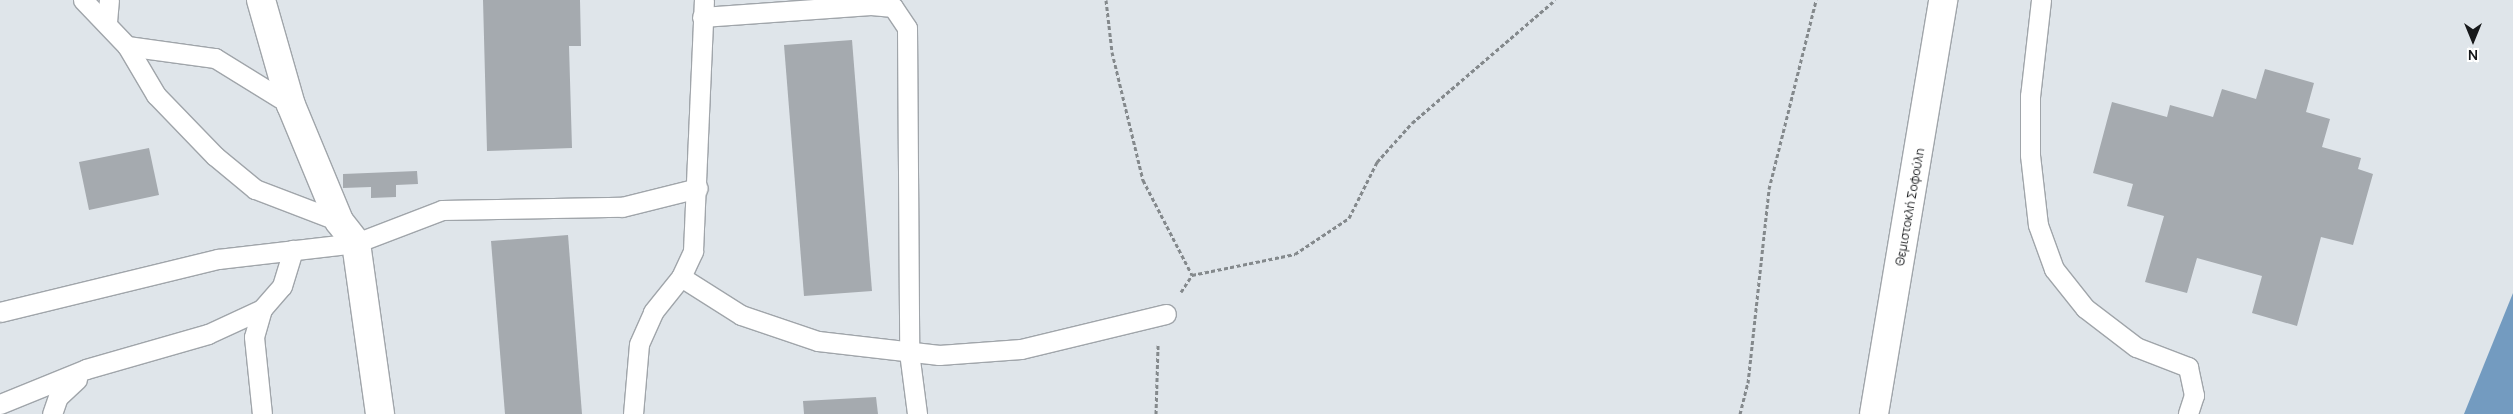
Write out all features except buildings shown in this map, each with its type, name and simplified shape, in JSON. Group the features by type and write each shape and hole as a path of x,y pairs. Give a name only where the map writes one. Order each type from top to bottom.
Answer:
{"street":[{"path":"260,0 291,105 339,221 356,243 380,414"},
{"name":"Θεμιστοκλή Σοφούλη","path":"1874,414 1943,0"}],"lane":[{"path":"83,0 107,22 127,46 156,95 215,156 254,189 339,221"},
{"path":"107,22 109,0"},
{"path":"2041,0 2030,96 2030,155 2038,225 2054,269 2085,308 2136,347 2188,367 2194,396 2188,414"},
{"path":"633,414 639,344 653,312 681,277 693,251 698,188 703,9 893,4 907,28 908,352 916,414"},
{"path":"127,46 215,58 291,105"},
{"path":"0,312 218,259 356,243 442,210 622,207 698,188"},
{"path":"0,404 86,369 208,334 262,309 282,286 293,250"},
{"path":"681,277 741,315 818,341 939,355 1021,349 1166,314"},
{"path":"262,309 254,337 262,414"},
{"path":"52,414 58,397 86,369"}],"path":[{"path":"1106,0 1114,62 1143,180 1192,275 1295,254 1349,218 1377,162 1412,123 1555,0"},
{"path":"1740,414 1748,384 1769,189 1816,0"}],"water":[{"path":"2513,293 2513,414 2464,414"}]}
